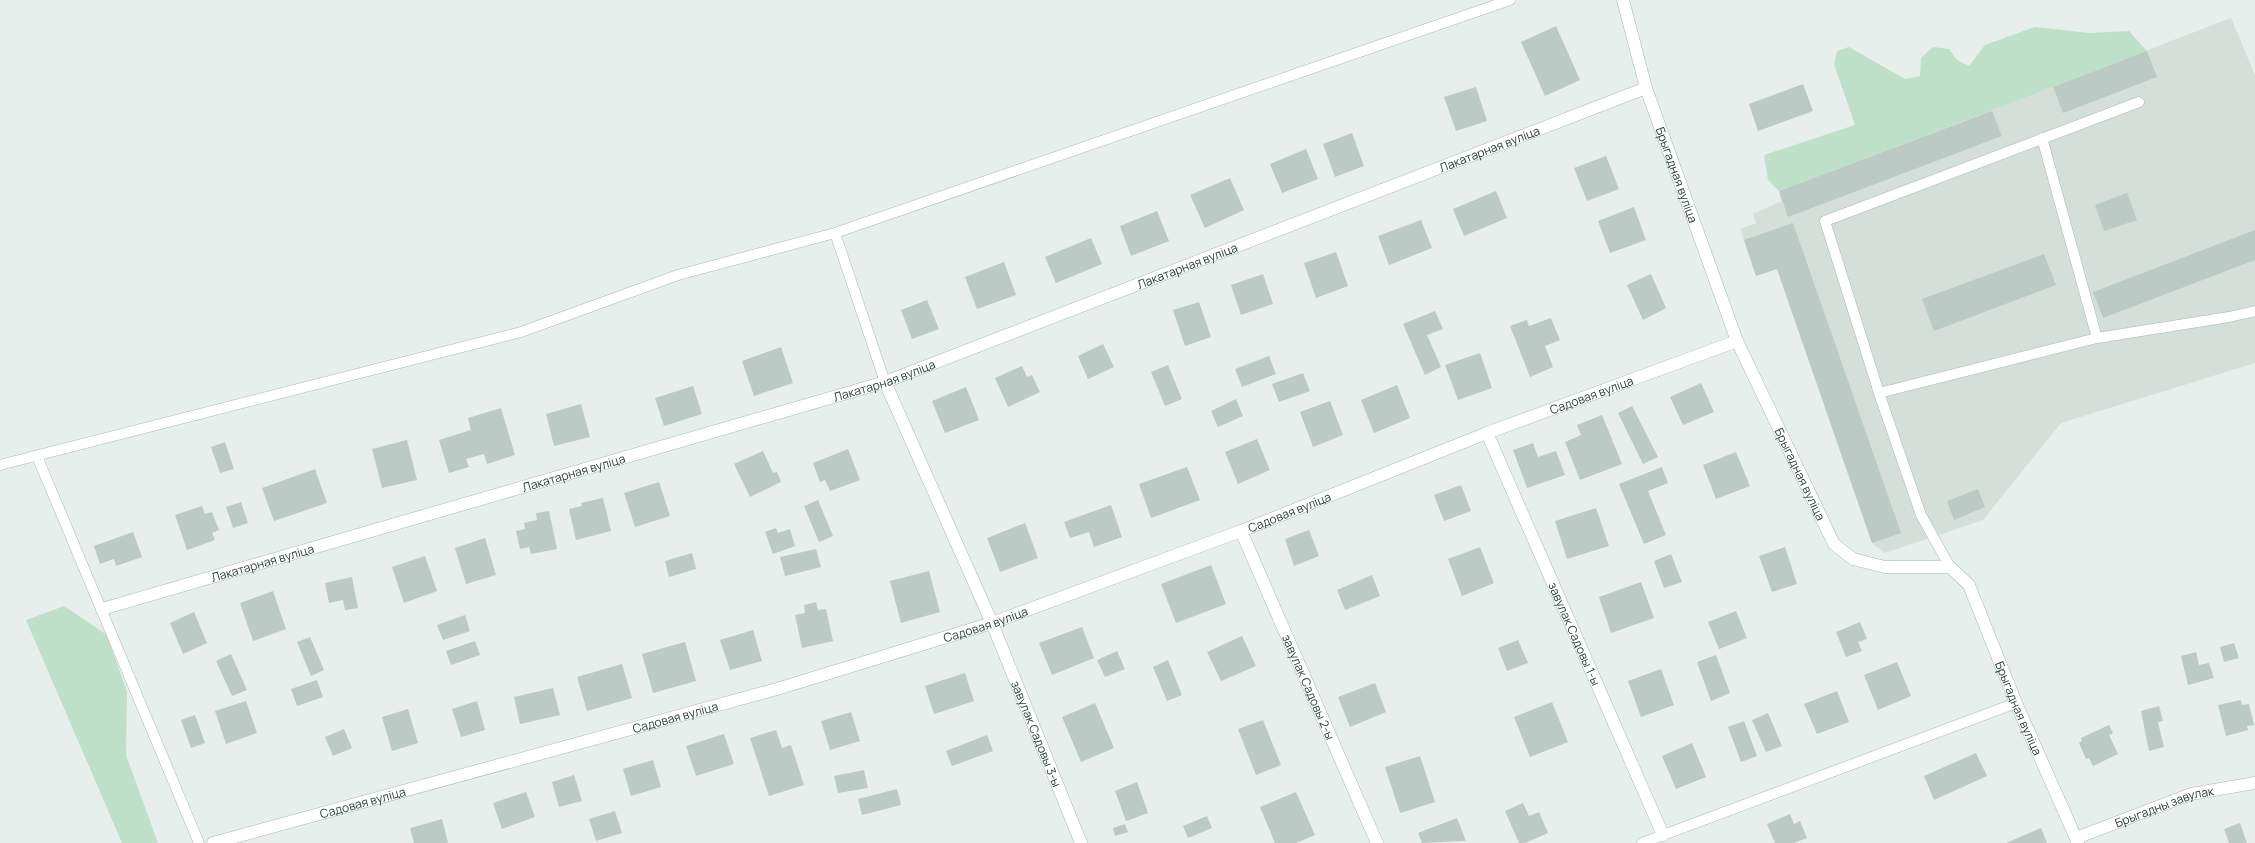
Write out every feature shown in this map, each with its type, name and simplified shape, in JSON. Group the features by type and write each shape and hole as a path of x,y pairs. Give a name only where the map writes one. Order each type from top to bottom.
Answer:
{"street":[{"name":"Брыгадная вуліца","path":"1623,0 1646,88 1737,341 1834,544 1853,560 1885,567 1950,567 1969,585 2016,703 2077,841"},
{"name":"Лакатарная вуліца","path":"102,609 885,382 1646,88"},
{"name":"Садовая вуліца","path":"213,843 777,689 992,623 1241,531 1487,432 1737,341"},
{"name":"завулак Садовы 3-ы","path":"885,382 992,623 1081,843"},
{"name":"завулак Садовы 1-ы","path":"1487,432 1663,836"},
{"name":"завулак Садовы 2-ы","path":"1241,531 1377,843"},
{"name":"Брыгадны завулак","path":"2077,841 2191,794 2255,783"}],"lane":[{"path":"0,465 521,332 678,275 835,232 1510,0"},
{"path":"1950,567 1921,515 1879,393 1825,221 2140,102"},
{"path":"2042,138 2097,338"},
{"path":"835,232 885,382"},
{"path":"1879,393 2097,338 2229,318 2255,311"},
{"path":"37,456 199,843"},
{"path":"1642,843 2016,703"}],"shaded area":[{"path":"2231,18 2255,75 2255,363 2061,423 1983,520 1885,553 1872,543 1777,269 1756,276 1740,229 1756,223 1753,214 1781,201 1779,191"}],"green space":[{"path":"2035,27 2089,33 2129,31 2147,51 1779,191 1768,180 1764,155 1855,125 1834,64 1837,51 1849,47 1905,79 1920,76 1921,58 1933,47 1949,49 1957,60 1969,66 1985,45"},
{"path":"64,606 107,635 127,692 126,755 158,843 122,843 26,620"}],"building":[{"path":"1556,26 1580,80 1545,96 1521,42"},
{"path":"2147,51 2157,77 2063,113 2053,87"},
{"path":"1803,84 1813,111 1758,131 1749,104"},
{"path":"1476,87 1487,121 1456,131 1444,97"},
{"path":"1992,111 2002,136 1788,217 1779,191"},
{"path":"1352,133 1364,166 1335,177 1323,144"},
{"path":"1306,149 1318,179 1282,193 1270,164"},
{"path":"1606,156 1619,189 1587,201 1574,168"},
{"path":"1230,178 1244,210 1205,228 1190,195"},
{"path":"1496,191 1507,218 1464,236 1453,209"},
{"path":"2127,193 2137,220 2104,231 2095,205"},
{"path":"1634,207 1646,240 1610,253 1598,221"},
{"path":"1157,211 1169,241 1131,256 1120,226"},
{"path":"1421,220 1432,248 1389,265 1378,236"},
{"path":"1793,223 1901,533 1872,543 1777,269 1756,276 1744,240"},
{"path":"2255,230 2255,260 2103,318 2093,292"},
{"path":"1091,238 1102,264 1056,283 1045,257"},
{"path":"1336,252 1348,286 1316,298 1304,263"},
{"path":"2044,254 2056,285 1934,331 1922,299"},
{"path":"1004,262 1016,295 977,309 965,277"},
{"path":"1263,274 1273,304 1241,315 1231,285"},
{"path":"1651,274 1666,308 1643,320 1627,285"},
{"path":"927,300 939,329 912,339 901,310"},
{"path":"1199,302 1211,337 1185,346 1173,310"},
{"path":"1435,311 1443,329 1427,335 1441,367 1425,375 1403,324"},
{"path":"1551,318 1560,340 1545,346 1553,367 1530,377 1510,326 1527,320 1529,326"},
{"path":"1103,344 1114,367 1088,379 1078,356"},
{"path":"781,347 793,383 754,396 742,361"},
{"path":"1480,353 1492,388 1458,400 1445,365"},
{"path":"1269,356 1276,374 1242,387 1235,369"},
{"path":"1168,365 1182,399 1165,406 1151,372"},
{"path":"1022,366 1027,377 1032,375 1040,392 1008,407 995,378"},
{"path":"1303,373 1310,391 1279,402 1272,384"},
{"path":"1701,383 1714,412 1683,425 1670,397"},
{"path":"1397,385 1410,418 1374,433 1361,400"},
{"path":"693,386 702,414 664,426 655,398"},
{"path":"966,387 979,420 945,433 932,401"},
{"path":"1236,399 1243,416 1218,427 1211,411"},
{"path":"1330,401 1343,435 1313,447 1300,412"},
{"path":"581,404 590,437 554,446 546,414"},
{"path":"1632,406 1658,457 1643,464 1618,413"},
{"path":"501,408 515,455 487,464 484,454 466,459 469,467 449,473 439,440 471,430 468,418"},
{"path":"1602,415 1622,464 1580,480 1565,442 1581,435 1577,425"},
{"path":"1257,439 1270,470 1238,484 1225,452"},
{"path":"407,440 417,480 382,488 372,449"},
{"path":"225,442 234,469 220,473 211,447"},
{"path":"1533,443 1538,457 1556,451 1565,475 1527,488 1513,450"},
{"path":"848,449 860,480 830,491 825,480 820,482 813,463"},
{"path":"763,451 773,473 777,472 781,482 750,497 734,464"},
{"path":"1736,452 1750,486 1716,499 1703,465"},
{"path":"1187,467 1200,500 1151,518 1139,484"},
{"path":"1662,467 1668,483 1648,491 1666,535 1644,544 1619,484"},
{"path":"315,469 327,503 274,521 262,488"},
{"path":"659,482 670,516 635,527 624,493"},
{"path":"1461,485 1471,511 1444,521 1434,495"},
{"path":"1978,489 1985,507 1954,520 1947,501"},
{"path":"603,498 611,531 576,540 569,509 582,506 581,503"},
{"path":"818,500 833,536 819,542 804,506"},
{"path":"241,502 248,523 233,528 226,507"},
{"path":"1111,505 1122,537 1094,547 1089,532 1070,538 1064,522"},
{"path":"202,506 205,514 212,512 219,530 212,533 215,540 187,550 175,515"},
{"path":"1596,508 1609,546 1567,559 1555,521"},
{"path":"549,511 557,549 531,554 529,547 520,549 516,531 525,529 524,523 537,520 536,513"},
{"path":"1025,523 1038,558 1000,572 987,538"},
{"path":"776,528 778,533 790,529 795,546 773,554 765,532"},
{"path":"1309,530 1319,556 1294,566 1285,539"},
{"path":"133,532 142,557 116,566 114,559 100,564 94,546"},
{"path":"485,538 496,575 466,584 455,548"},
{"path":"1480,547 1494,583 1462,596 1448,559"},
{"path":"1785,547 1797,584 1772,592 1759,556"},
{"path":"816,549 821,567 785,576 780,557"},
{"path":"692,553 696,569 669,577 665,561"},
{"path":"1671,554 1682,582 1664,588 1654,561"},
{"path":"425,556 437,591 404,603 392,567"},
{"path":"1211,565 1226,604 1176,623 1161,584"},
{"path":"929,571 940,612 901,623 890,581"},
{"path":"1372,575 1380,596 1345,610 1337,590"},
{"path":"352,577 358,608 345,610 343,600 329,603 325,583"},
{"path":"1641,582 1654,618 1611,633 1599,597"},
{"path":"273,591 286,629 253,641 240,603"},
{"path":"816,602 818,610 826,609 833,641 802,648 795,615 805,613 804,605"},
{"path":"1736,611 1747,638 1719,649 1708,622"},
{"path":"194,612 207,643 183,654 170,623"},
{"path":"465,615 470,631 443,640 437,625"},
{"path":"1860,622 1867,639 1858,642 1862,651 1846,657 1836,632"},
{"path":"1082,627 1094,658 1052,675 1039,643"},
{"path":"753,630 762,661 730,670 720,640"},
{"path":"1242,636 1256,666 1221,681 1207,652"},
{"path":"310,637 324,670 311,676 297,642"},
{"path":"1518,640 1528,663 1507,671 1498,648"},
{"path":"475,641 480,655 451,665 446,651"},
{"path":"685,642 696,681 653,693 642,654"},
{"path":"2234,643 2239,658 2224,662 2220,647"},
{"path":"1117,651 1125,669 1105,677 1097,660"},
{"path":"2196,652 2199,665 2209,663 2214,678 2188,685 2181,656"},
{"path":"231,654 247,690 232,696 216,661"},
{"path":"1716,655 1730,693 1711,701 1697,662"},
{"path":"1168,660 1182,695 1167,701 1153,667"},
{"path":"1897,662 1911,696 1878,710 1864,675"},
{"path":"622,664 632,698 587,711 577,677"},
{"path":"1661,669 1674,705 1641,717 1628,681"},
{"path":"965,673 974,701 934,714 925,686"},
{"path":"317,680 323,697 297,706 291,689"},
{"path":"1375,683 1386,712 1350,727 1338,697"},
{"path":"553,688 560,715 520,724 514,697"},
{"path":"1837,691 1849,722 1817,734 1804,704"},
{"path":"2241,700 2242,705 2249,704 2254,725 2247,726 2248,730 2226,736 2218,705"},
{"path":"246,701 257,733 226,744 215,711"},
{"path":"477,701 485,730 461,737 452,709"},
{"path":"1552,702 1568,742 1530,757 1514,717"},
{"path":"1095,703 1114,748 1081,762 1062,717"},
{"path":"2159,706 2163,721 2158,722 2164,747 2149,751 2141,711"},
{"path":"408,709 418,743 392,751 382,717"},
{"path":"851,712 860,741 830,750 821,721"},
{"path":"1768,713 1782,746 1766,752 1752,720"},
{"path":"195,715 205,743 191,748 181,720"},
{"path":"1263,720 1281,765 1256,775 1238,729"},
{"path":"1744,721 1757,756 1741,762 1728,727"},
{"path":"2109,725 2113,733 2109,735 2118,754 2093,766 2089,758 2086,759 2079,743 2082,741 2081,738"},
{"path":"344,729 352,748 333,756 325,737"},
{"path":"776,730 782,748 791,745 804,785 769,796 750,738"},
{"path":"724,734 734,764 696,776 686,746"},
{"path":"987,735 993,751 952,766 946,751"},
{"path":"1692,743 1706,777 1676,789 1662,756"},
{"path":"1976,753 1987,776 1934,800 1924,776"},
{"path":"1420,756 1435,802 1400,813 1385,767"},
{"path":"653,760 661,787 631,796 623,769"},
{"path":"864,770 868,788 838,793 834,776"},
{"path":"574,775 582,801 559,807 552,782"},
{"path":"1137,782 1148,813 1126,821 1115,791"},
{"path":"897,789 901,805 862,815 858,799"},
{"path":"526,792 535,817 502,829 493,803"},
{"path":"1296,792 1315,835 1296,843 1275,843 1260,807"},
{"path":"1523,803 1529,816 1539,812 1548,833 1525,843 1519,843 1505,811"},
{"path":"615,811 622,833 596,841 589,819"},
{"path":"1790,814 1794,824 1800,821 1807,838 1794,843 1775,843 1767,824"},
{"path":"1207,816 1212,828 1188,838 1183,826"},
{"path":"1457,818 1466,841 1422,843 1418,833"},
{"path":"442,819 448,843 414,843 410,828"},
{"path":"2240,823 2247,843 2229,843 2224,829"},
{"path":"1125,824 1128,832 1115,836 1113,828"},
{"path":"2041,828 2047,843 2006,843"}]}
